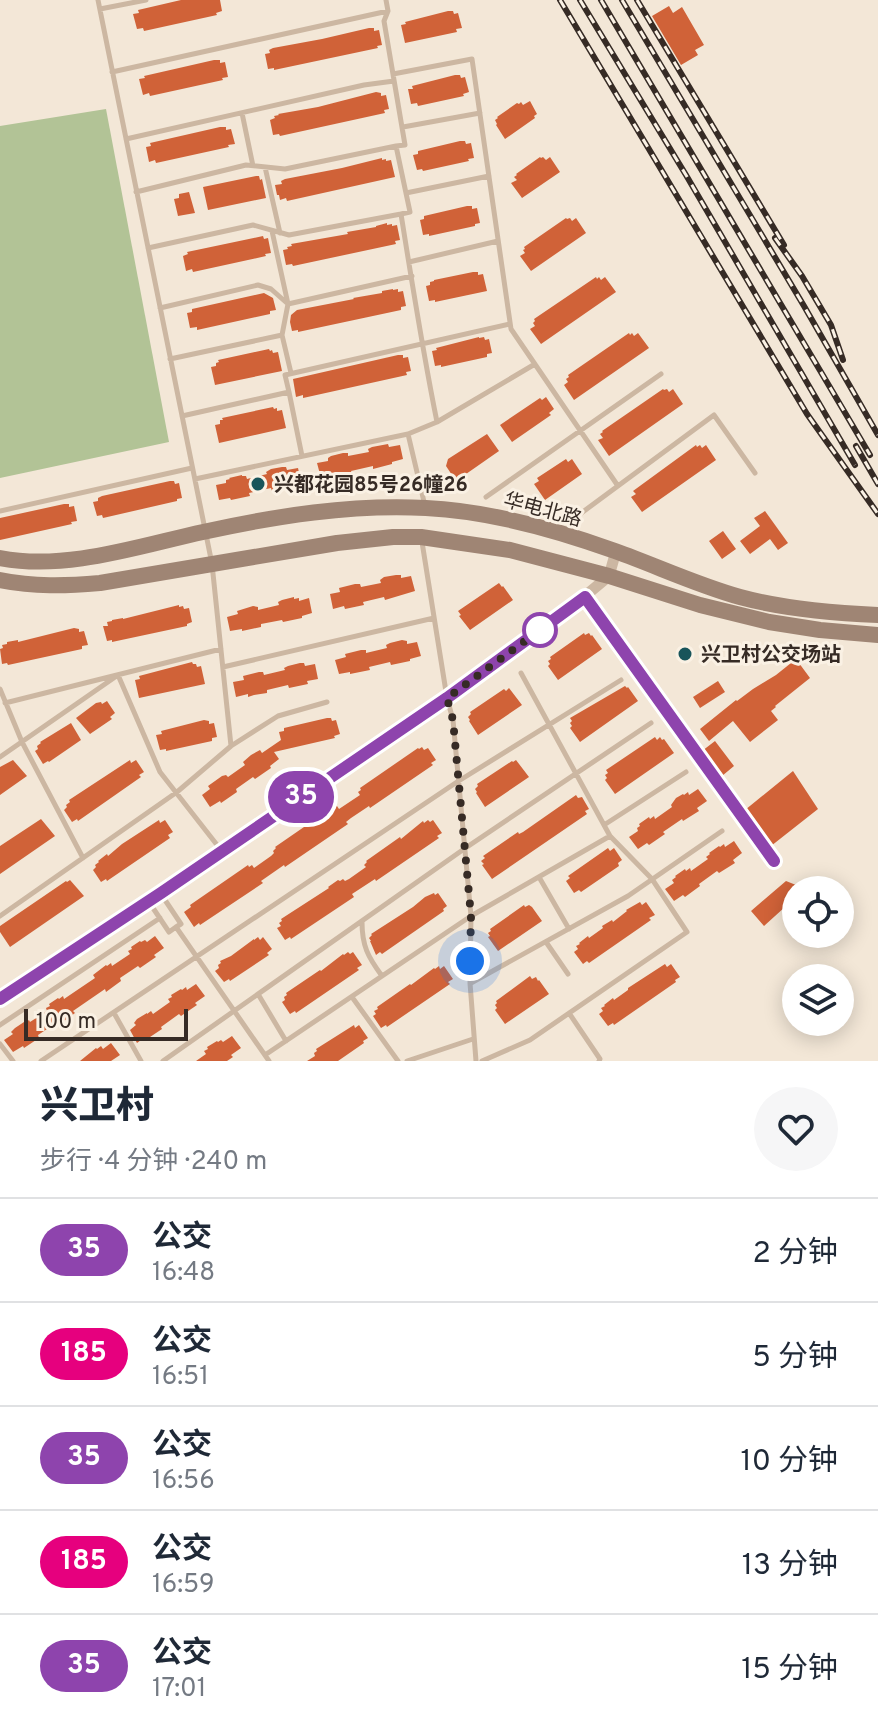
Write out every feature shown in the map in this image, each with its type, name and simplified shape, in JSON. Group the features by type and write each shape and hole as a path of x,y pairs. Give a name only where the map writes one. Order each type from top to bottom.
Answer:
{"main road":[{"name":"华电北路","path":"0,558 17,561 98,556 206,531 313,512 425,508 469,512 518,522 616,551 681,578 741,597 793,607 878,615"},
{"path":"0,580 62,587 337,543 421,537 510,550 769,622 878,635"}],"street":[{"path":"0,999 447,698 585,597 609,576 616,551"}],"lane":[{"path":"98,0 212,564 231,746"},
{"path":"100,9 146,0"},
{"path":"136,192 246,165 285,169 405,145 384,21 388,11 386,0"},
{"path":"112,72 388,11"},
{"path":"126,139 472,59 511,329 618,486"},
{"path":"242,113 253,166"},
{"path":"403,127 480,113"},
{"path":"148,248 253,225 289,235 410,212 396,146"},
{"path":"265,167 280,233"},
{"path":"406,193 489,176"},
{"path":"401,214 421,345 437,422"},
{"path":"272,231 288,304 282,335 291,373"},
{"path":"409,262 498,241"},
{"path":"288,304 412,276"},
{"path":"160,308 258,285 271,289 288,304"},
{"path":"302,456 285,375 510,324"},
{"path":"170,359 282,335"},
{"path":"195,479 408,434 437,422 535,364"},
{"path":"486,497 661,374"},
{"path":"182,416 289,392"},
{"path":"580,514 714,415 755,473"},
{"path":"408,434 425,508"},
{"path":"0,511 192,468"},
{"path":"421,537 453,720 471,916 470,983 476,1061"},
{"path":"585,597 774,861"},
{"path":"223,667 434,618"},
{"path":"5,703 221,649"},
{"path":"482,1061 530,1040 687,932 652,879 610,836 521,673"},
{"path":"0,757 118,675"},
{"path":"118,675 160,772 222,851"},
{"path":"41,1061 457,782 621,680"},
{"path":"0,689 22,742 83,858"},
{"path":"0,916 177,792 231,746 278,716 327,702"},
{"path":"163,1061 464,849 651,723"},
{"path":"604,825 686,772"},
{"path":"470,983 628,896 722,831"},
{"path":"176,927 267,1058 286,1041 471,916 610,836"},
{"path":"539,877 569,929"},
{"path":"149,901 169,932 181,924 161,893"},
{"path":"0,1025 160,918"},
{"path":"362,921 362,941 382,976"},
{"path":"546,942 568,974"},
{"path":"258,994 286,1041"},
{"path":"351,997 398,1061"},
{"path":"114,1012 141,1061"},
{"path":"569,1013 599,1061"},
{"path":"407,1061 473,1039"},
{"path":"0,1044 13,1061"}],"green space":[{"path":"106,109 169,442 0,478 0,126"}],"building":[{"path":"181,0 220,0 222,11 217,15 144,31 143,28 137,29 133,14 139,13 138,10"},
{"path":"669,6 673,13 682,7 704,45 695,50 698,55 681,65 652,16"},
{"path":"448,11 458,13 462,28 456,29 457,32 405,43 401,25 405,22"},
{"path":"369,28 379,30 382,45 378,48 268,69 265,54 273,48"},
{"path":"214,60 225,62 228,77 150,96 149,93 143,95 139,79 144,76"},
{"path":"455,75 465,77 469,92 464,96 418,106 417,103 411,104 408,89 413,89 412,86"},
{"path":"376,92 386,95 389,109 384,110 385,113 273,135 270,120 278,114"},
{"path":"530,101 537,114 535,118 505,139 495,120 517,103 523,105"},
{"path":"220,127 231,129 235,144 156,163 155,160 149,162 146,147 151,146 150,143"},
{"path":"460,141 471,143 474,158 417,170 413,155 418,151"},
{"path":"540,157 546,160 550,157 560,172 522,198 511,183 517,180 514,177 516,174"},
{"path":"382,158 391,160 395,177 287,201 286,198 280,200 277,195 275,185 282,184 281,181 285,179"},
{"path":"259,176 266,198 208,210 203,187"},
{"path":"189,192 195,213 178,216 174,199 179,198 179,194"},
{"path":"467,206 477,208 480,223 423,235 420,220 424,216"},
{"path":"566,218 572,221 576,218 586,233 531,271 520,256 525,253 524,247"},
{"path":"387,223 397,225 400,240 395,241 396,244 286,265 283,250 291,244 348,234"},
{"path":"263,236 264,239 268,238 271,253 266,256 186,271 183,256 187,252"},
{"path":"473,272 483,274 487,291 429,301 426,286 430,282"},
{"path":"596,277 601,280 605,277 616,292 541,344 530,329 535,326 534,319"},
{"path":"393,289 403,291 406,306 401,310 292,331 291,315 297,310"},
{"path":"264,293 273,298 276,310 270,311 270,314 197,330 197,327 190,328 187,313 192,309"},
{"path":"629,333 634,336 638,333 649,348 574,400 564,385 568,382 568,375"},
{"path":"479,337 489,339 492,353 487,357 435,366 432,351 436,348"},
{"path":"269,349 273,353 278,352 282,371 215,385 211,367 216,366 218,360"},
{"path":"398,355 408,357 411,371 406,372 407,375 296,397 293,379"},
{"path":"663,389 669,392 673,389 683,404 609,456 598,440 603,438 600,434 602,431"},
{"path":"546,397 554,409 549,413 551,415 512,442 500,425"},
{"path":"273,407 277,411 282,410 286,428 219,443 215,425 220,424 222,418"},
{"path":"487,434 499,451 456,481 446,466 448,459"},
{"path":"388,444 389,447 400,445 403,459 373,469 373,466 351,471 352,474 321,478 317,463 328,461 331,456 369,452 368,449 372,447"},
{"path":"696,445 702,448 706,445 716,460 642,512 631,497 636,494 633,491"},
{"path":"566,459 568,462 572,459 582,474 545,500 534,484 539,481 537,478"},
{"name":"兴都花园85号26幢26","path":"286,467 287,470 298,468 301,482 272,491 271,488 249,493 250,496 219,500 216,485 226,483 229,478 242,475 247,479 267,474 271,469"},
{"path":"170,481 179,483 182,498 177,501 103,518 102,515 97,516 93,502 102,496"},
{"path":"64,504 74,506 77,521 0,540 0,518"},
{"path":"765,511 788,543 778,550 770,539 750,554 740,541 760,526 754,518"},
{"path":"723,531 736,549 722,559 709,541"},
{"path":"401,575 401,578 411,576 415,591 385,600 384,597 363,602 364,605 333,609 330,594 340,592 339,588 381,583 384,577"},
{"path":"499,583 513,600 470,630 458,611"},
{"path":"294,597 299,601 309,598 312,613 302,618 261,624 261,627 230,631 227,617 238,614 237,611 253,606 258,610 279,605 278,602"},
{"path":"179,605 189,608 192,622 187,626 107,641 103,626 108,626 107,622"},
{"path":"74,628 84,631 88,645 82,646 82,649 2,664 0,649 7,642"},
{"path":"584,633 592,635 602,649 558,680 548,666 550,657"},
{"path":"402,640 407,644 417,642 421,656 410,661 369,667 370,670 339,674 335,660 346,657 345,654 387,648 386,645"},
{"path":"796,659 810,678 771,711 778,720 750,742 733,721 709,741 700,729"},
{"path":"192,662 197,667 201,666 205,684 139,698 135,680 140,679 139,676"},
{"path":"300,663 305,666 315,664 318,679 307,681 308,684 267,690 267,693 236,697 233,682 244,680 243,676 259,672 264,675"},
{"path":"718,681 725,692 700,708 693,697"},
{"path":"625,686 638,701 580,742 570,728 570,718"},
{"path":"509,688 522,705 478,735 469,721 470,712"},
{"path":"107,701 115,713 110,717 112,719 90,734 76,718 96,703"},
{"path":"327,718 336,720 340,734 335,738 274,752 279,759 271,768 255,779 253,777 221,803 210,807 202,795 210,789 208,786 245,765 243,762 251,755 260,750 262,753 281,740 279,732 284,728"},
{"path":"204,720 214,723 217,737 212,741 160,750 156,735 162,734 161,731"},
{"path":"71,723 81,740 43,764 35,751 37,746"},
{"path":"655,737 657,740 660,737 664,739 674,753 615,794 605,780 606,770"},
{"path":"715,741 734,766 722,776 702,751"},
{"path":"422,747 424,750 428,748 436,760 431,763 433,765 194,927 184,912 190,905 248,865 254,868 274,853 275,847 333,807 339,809 360,795 360,788"},
{"path":"13,760 27,776 0,795 0,767"},
{"path":"130,760 131,763 136,760 144,772 139,775 141,777 78,821 72,822 64,810 69,800"},
{"path":"516,760 529,777 485,807 476,793 477,784"},
{"path":"793,771 818,809 771,846 745,810"},
{"path":"698,789 707,801 697,808 699,811 682,819 649,845 647,843 638,849 629,837 638,831 639,824 649,817 654,816 655,819 672,807 676,798"},
{"path":"576,795 582,797 589,809 585,811 587,814 492,879 482,865 483,856"},
{"path":"41,819 55,836 0,874 0,846"},
{"path":"159,820 160,823 165,820 173,832 168,835 170,838 101,882 93,870 98,861"},
{"path":"428,820 433,820 442,833 437,836 439,838 352,894 354,897 291,939 285,940 277,928 281,926 281,919 338,880 349,879 366,867 366,861"},
{"path":"734,841 742,853 733,860 735,863 719,873 717,871 685,897 683,895 674,901 665,889 674,883 672,880 675,876 685,869 690,868 691,871 719,846 724,844 725,847"},
{"path":"608,848 610,851 614,848 622,860 619,866 581,892 574,893 566,881 570,878 568,876"},
{"path":"70,880 84,896 10,947 0,932 0,926"},
{"path":"782,884 782,910 764,926 751,911"},
{"path":"438,893 447,906 444,911 382,954 376,955 369,938 371,934"},
{"path":"640,902 642,905 646,902 655,915 649,918 651,920 589,963 583,964 574,952 578,949 576,946"},
{"path":"524,905 532,907 542,921 498,951 488,937 490,929"},
{"path":"155,936 164,948 154,955 156,957 120,978 121,981 106,992 105,989 24,1048 13,1052 4,1040 13,1034 11,1032 15,1028 30,1022 47,1011 49,1004 63,996 64,999 95,978 93,975 106,965 111,963 112,966 130,954 128,951 131,947 140,941 147,942"},
{"path":"258,937 260,940 263,937 272,949 267,953 269,955 224,982 215,971 220,961"},
{"path":"348,952 353,952 362,965 357,968 359,970 290,1014 282,1002 286,993"},
{"path":"665,964 667,967 671,964 680,977 676,982 614,1025 608,1026 599,1014 603,1011 601,1008"},
{"path":"439,966 440,969 444,966 453,979 448,982 450,984 381,1028 373,1016 377,1007"},
{"path":"530,976 532,979 536,977 549,994 505,1024 495,1010 496,1001"},
{"path":"196,984 205,996 195,1003 197,1005 137,1043 130,1030 137,1019 151,1011 153,1014 170,1002 168,999 171,995"},
{"path":"354,1025 355,1028 359,1025 368,1038 364,1043 338,1061 307,1061 315,1056 316,1049"},
{"path":"232,1036 241,1048 231,1055 233,1057 227,1061 196,1061 206,1054 204,1051 207,1047"},
{"path":"111,1043 120,1055 111,1061 80,1061 96,1048 101,1046 103,1049"}],"railway":[{"path":"560,0 807,414 878,514"},
{"path":"580,0 855,465"},
{"path":"601,0 870,455"},
{"path":"622,0 878,435"},
{"path":"637,0 784,245"},
{"path":"775,238 831,325 843,360"},
{"path":"856,446 878,484"}],"bus line":[{"name":"35","path":"0,999 447,698 585,597 774,861"}],"place":[{"name":"兴都花园85号26幢26","path":"258,484"},
{"name":"兴卫村公交场站","path":"685,654"}],"route":[{"path":"470,961 471,916 453,720 447,698 548,624 540,630"}]}
